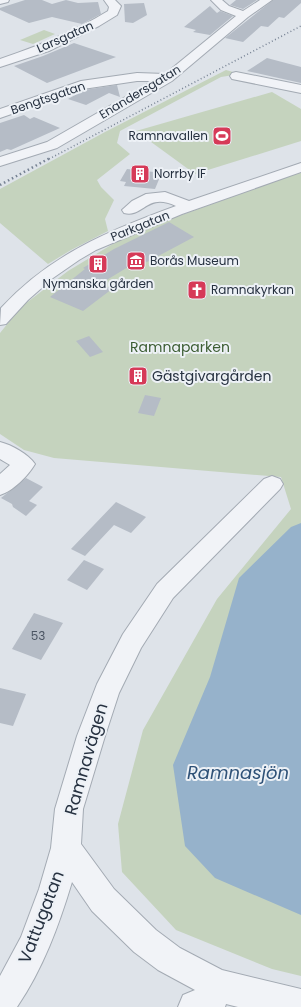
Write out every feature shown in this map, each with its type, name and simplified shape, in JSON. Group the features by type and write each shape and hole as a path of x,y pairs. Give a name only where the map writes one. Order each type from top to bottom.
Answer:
{"street":[{"path":"0,1 4,0"},
{"name":"Larsgatan","path":"0,63 45,48 95,24 113,13 115,6 109,0"},
{"path":"216,0 219,4 230,11 244,15"},
{"name":"Enandersgatan","path":"0,162 52,144 168,78 244,15 267,0"},
{"name":"Bengtsgatan","path":"0,114 81,85 137,76 168,78"},
{"path":"236,76 301,89"},
{"name":"Parkgatan","path":"0,320 7,301 66,261 109,238 188,206 301,167"},
{"path":"130,210 144,199 155,196 173,199 188,206"},
{"path":"0,449 24,464 0,487"},
{"name":"Ramnavägen","path":"66,848 69,809 90,736 106,692 132,641 165,591 272,484"},
{"path":"66,848 103,900 145,941 169,959 217,985 268,999 301,1006"},
{"name":"Vattugatan","path":"0,1004 31,953 55,891 66,848"},
{"path":"195,1007 211,1000 217,985"}],"green space":[{"path":"44,30 55,34 33,44 20,40"},
{"path":"226,70 240,74 221,77 120,131 117,143 130,154 97,180 101,187 114,200 105,219 108,231 48,264 0,223 0,189 105,132"},
{"name":"Ramnavallen","path":"272,92 301,109 301,141 195,174 136,131"},
{"name":"Ramnaparken","path":"301,172 301,976 272,969 176,930 122,872 118,824 143,730 217,599 291,509 281,477 54,458 24,450 0,434 0,333 21,307 68,271 116,242 176,217"}],"water":[{"name":"Ramnasjön","path":"301,523 301,915 215,878 185,846 173,765 210,677 239,578 291,527"}],"building":[{"path":"25,0 42,0 52,4 66,0 78,3 98,2 101,14 82,24 52,17 29,23 0,10 0,8"},
{"path":"236,0 257,0 243,9 230,5"},
{"path":"273,0 301,0 301,3 284,18 279,17 268,27 261,26 243,42 225,38"},
{"path":"144,3 147,15 133,23 125,22 124,4"},
{"path":"210,6 217,13 220,11 233,16 210,35 193,32 196,30 184,27"},
{"path":"74,43 116,57 47,83 14,66 43,56"},
{"path":"267,58 301,67 301,83 247,71"},
{"path":"117,85 120,97 109,93 86,105 68,99 84,90"},
{"path":"24,115 30,119 34,117 60,128 11,150 7,149 0,152 0,123"},
{"name":"Norrby IF","path":"127,169 154,172 160,177 155,189 124,186 126,182 120,181"},
{"path":"169,222 194,237 147,262 144,261 135,265 133,264 100,284 112,289 83,311 50,297 85,269 83,268 114,249"},
{"path":"89,336 103,352 90,357 76,341"},
{"path":"145,395 161,398 154,416 138,413"},
{"path":"26,478 43,487 29,501 37,505 26,516 13,507 12,504 1,498"},
{"path":"116,502 146,517 131,533 114,525 85,556 71,549"},
{"path":"84,560 104,569 87,590 67,580"},
{"path":"34,613 63,623 41,660 12,649"},
{"path":"0,688 26,694 13,726 0,723"}],"railway":[{"path":"49,159 301,26"},
{"path":"0,185 50,158"}],"place":[{"name":"Ramnavallen","path":"222,136"},
{"name":"Norrby IF","path":"140,174"},
{"name":"Borås Museum","path":"136,261"},
{"name":"Nymanska gården","path":"98,264"},
{"name":"Ramnakyrkan","path":"197,290"},
{"name":"Gästgivargården","path":"138,376"}]}
